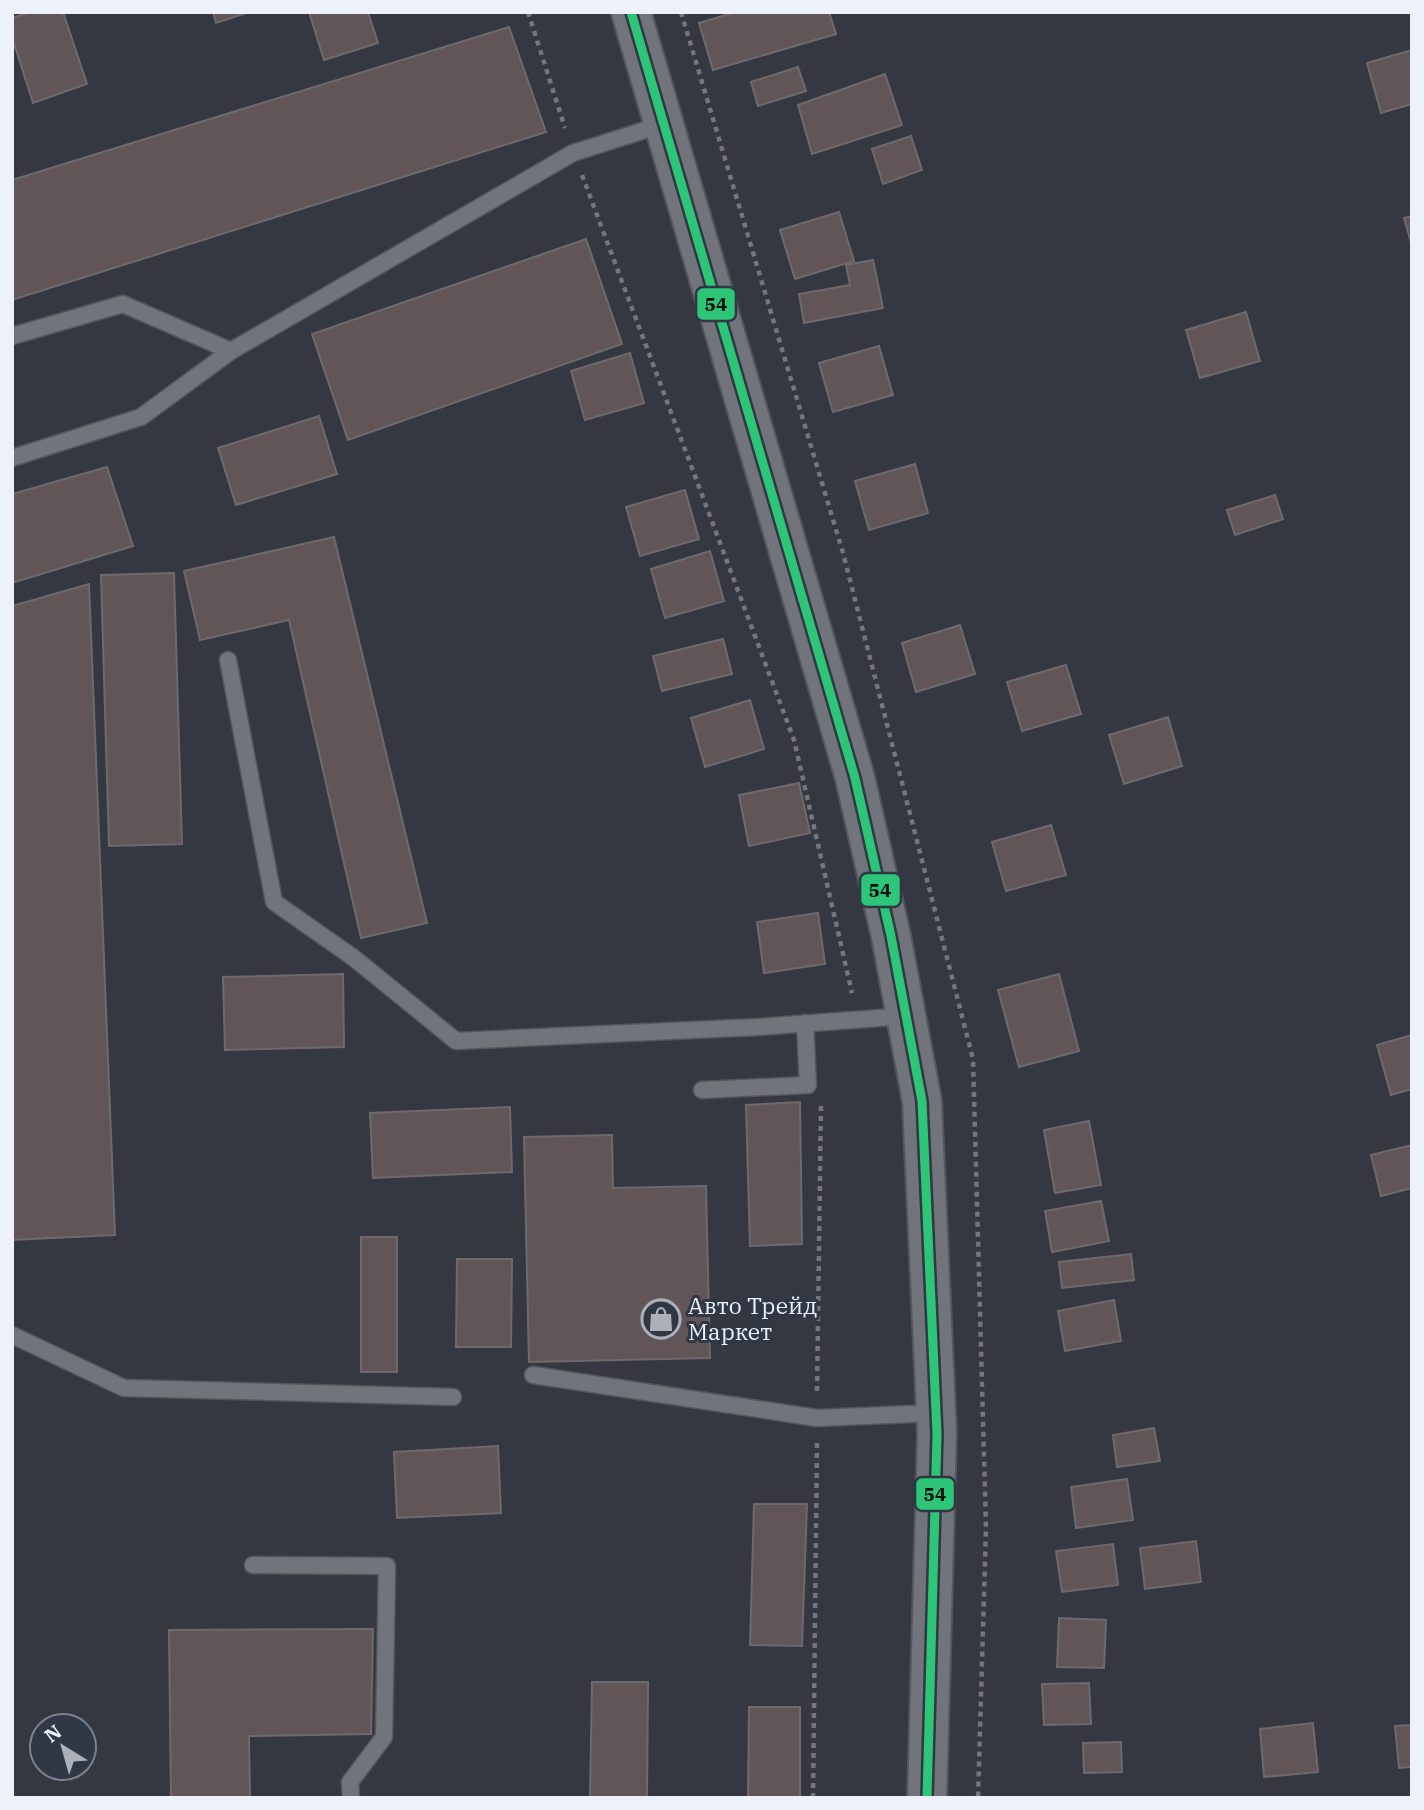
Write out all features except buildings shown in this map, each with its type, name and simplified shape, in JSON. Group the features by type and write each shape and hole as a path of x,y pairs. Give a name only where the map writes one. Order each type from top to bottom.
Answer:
{"main road":[{"path":"631,12 855,778 922,1101 936,1413 927,1798"}],"lane":[{"path":"12,458 141,417 231,351 573,153 664,124"},
{"path":"12,336 123,304 231,351"},
{"path":"228,660 275,902 354,958 456,1041 906,1016"},
{"path":"702,1090 808,1085 813,1023"},
{"path":"12,1335 124,1388 453,1397"},
{"path":"533,1374 817,1418 936,1413"},
{"path":"253,1565 387,1566 384,1737 350,1782 351,1798"}],"path":[{"path":"528,12 573,153 794,740 853,996 813,1023"}],"transit line":[{"name":"54","path":"631,12 855,778 891,936 922,1101 937,1434 927,1798"}],"place":[{"name":"Авто Трейд Маркет","path":"661,1319"}]}
